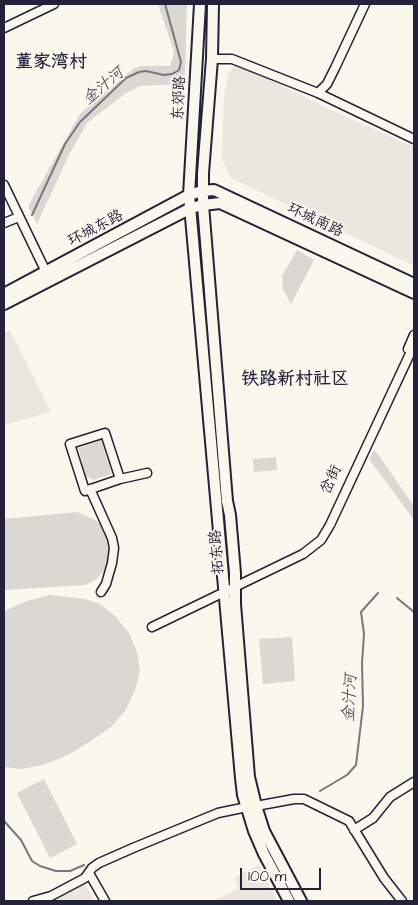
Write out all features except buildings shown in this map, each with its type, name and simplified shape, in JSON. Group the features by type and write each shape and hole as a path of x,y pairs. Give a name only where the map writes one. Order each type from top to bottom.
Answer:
{"main road":[{"name":"东郊路","path":"190,195 200,4"},
{"name":"东郊路","path":"202,191 212,59 213,4"},
{"name":"环城南路","path":"202,191 214,190 222,193 414,284"},
{"name":"环城东路","path":"4,294 190,195 202,191"},
{"name":"拓东路","path":"202,191 227,501 230,515 231,588"},
{"name":"拓东路","path":"190,195 231,588 251,807 264,854 289,901"},
{"name":"环城南路","path":"203,205 220,203 228,206 414,293"},
{"name":"环城东路","path":"4,304 191,208 203,205"},
{"name":"拓东路","path":"251,807 301,901"}],"street":[{"path":"4,28 54,4"},
{"path":"318,93 327,84 365,4"},
{"path":"212,59 232,59 318,93 414,139"},
{"path":"4,185 46,272"},
{"path":"4,222 19,217"},
{"name":"岔街","path":"231,588 303,549 315,540 322,531 403,362 414,335"},
{"name":"岔街","path":"152,627 306,553 318,543 326,534 414,345"},
{"path":"120,479 105,433 70,444 85,491 120,479 147,473"},
{"path":"90,489 112,538 114,548 106,584 101,592"},
{"path":"354,830 373,818 379,812 382,804 390,797 414,782"},
{"path":"33,901 50,896 85,878 99,863 218,812 294,799 304,800 349,821 384,878 402,901"},
{"path":"89,873 104,901"}],"shaded area":[{"path":"158,4 187,4 185,79 177,84 140,86 126,93 87,123 69,155 37,224 28,206 80,114 133,69 141,66 170,66 174,52"},
{"path":"236,63 325,107 414,147 414,266 231,178 222,159 224,95 229,72"},
{"path":"297,250 314,260 291,304 283,289 282,276"},
{"path":"10,330 51,412 4,425 4,333"},
{"path":"101,440 112,474 93,480 86,476 78,448"},
{"path":"374,450 414,506 414,520 369,459"},
{"path":"276,457 277,470 254,472 253,459"},
{"path":"77,512 95,520 102,526 107,535 110,544 110,554 108,565 102,573 95,580 85,585 4,590 4,519"},
{"path":"50,595 85,599 100,604 115,616 129,633 137,652 140,671 135,691 125,711 111,727 68,755 43,765 21,769 4,767 4,611 27,601"},
{"path":"292,637 295,681 263,684 259,639"},
{"path":"44,779 77,844 50,858 17,793"},
{"path":"259,865 277,901 214,901 239,888 234,878"},
{"path":"85,884 94,901 52,901"}],"waterway":[{"name":"金汁河","path":"32,215 65,144 80,122 126,78 139,72 146,71 164,75 172,74 179,70 181,62 165,4"},
{"name":"金汁河","path":"320,791 347,775 356,765 363,706 362,663 364,634 361,612 378,593"},
{"name":"金汁河","path":"397,598 414,612"},
{"name":"金汁河","path":"4,821 21,840 32,861 40,866 56,871 70,871 84,865"}],"district":[{"name":"董家湾村","path":"51,63"},
{"name":"铁路新村社区","path":"295,380"}]}
